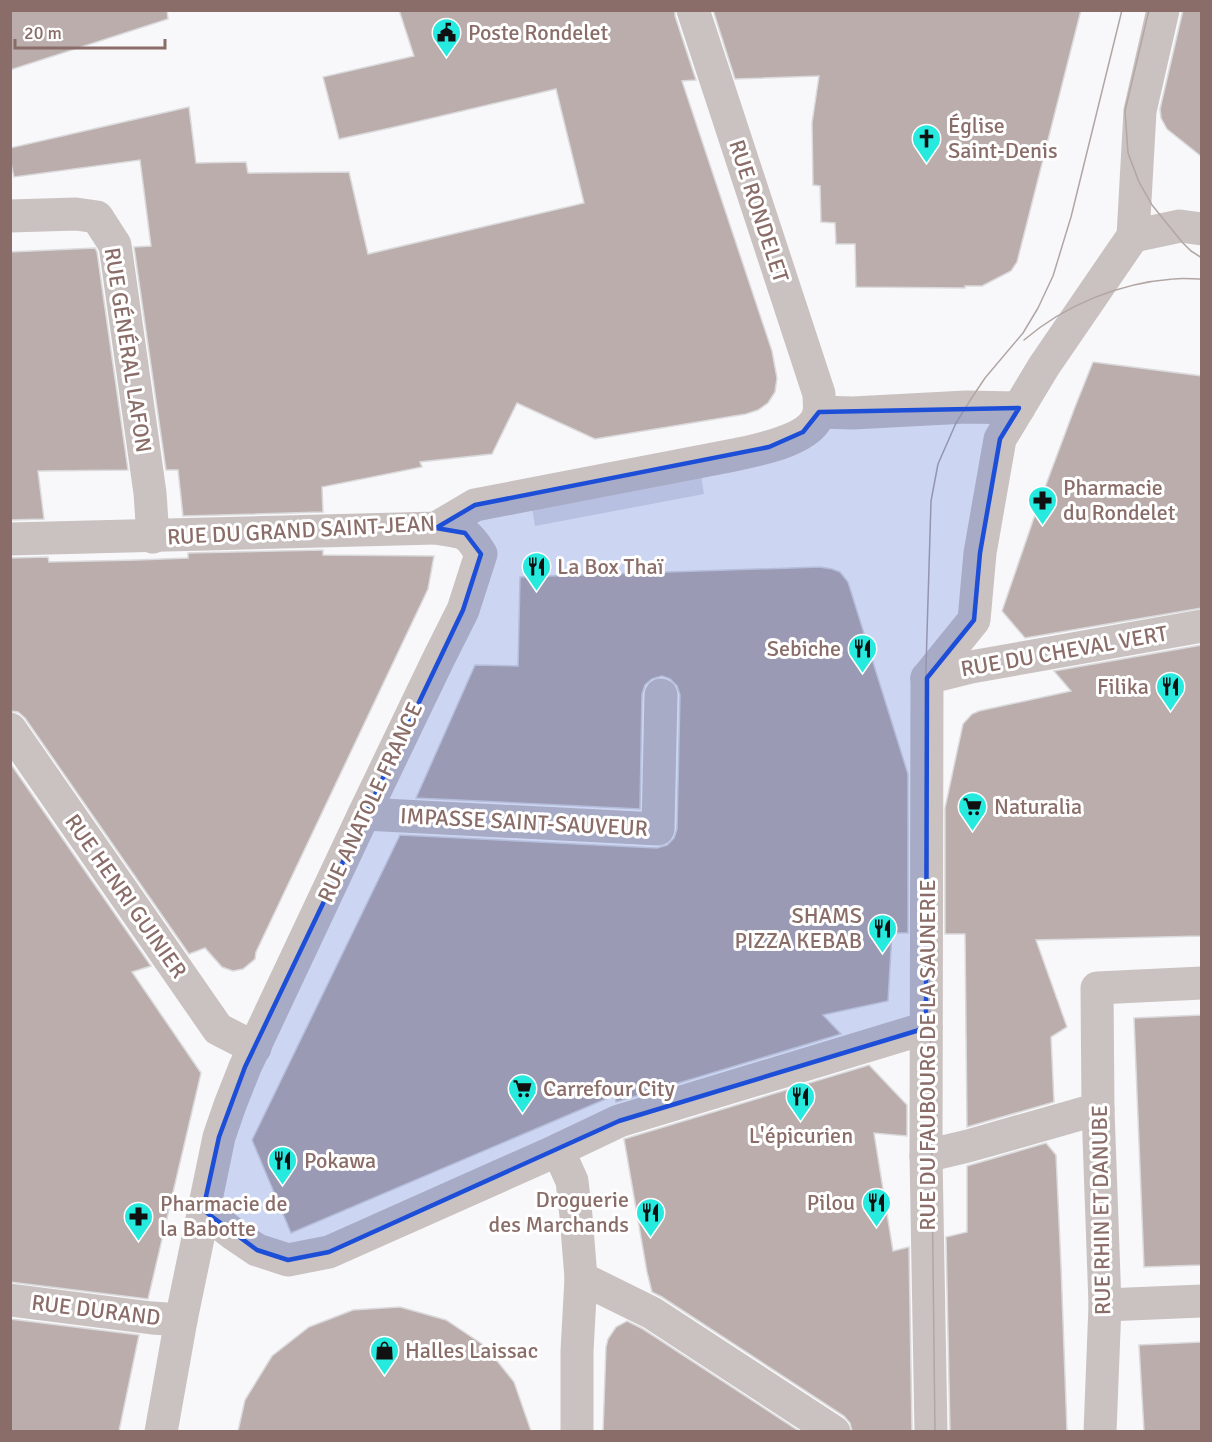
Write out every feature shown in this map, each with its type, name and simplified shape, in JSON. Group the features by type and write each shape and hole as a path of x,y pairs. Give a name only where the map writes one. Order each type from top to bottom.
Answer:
{"street":[{"name":"RUE RONDELET","path":"693,10 819,394 819,412"},
{"path":"927,678 974,620 980,553 1000,439 1044,366 1133,236 1140,111 1163,10"},
{"name":"RUE GÉNÉRAL LAFON","path":"10,216 76,214 97,217 115,245 150,493 153,537"},
{"path":"1133,236 1180,226 1202,229"},
{"path":"819,412 853,413 966,407 1019,408"},
{"name":"RUE DU GRAND SAINT-JEAN","path":"10,539 436,528 475,505 769,447 790,440 803,432 815,421 819,412"},
{"name":"RUE ANATOLE FRANCE","path":"161,1431 203,1210 219,1137 230,1105 364,814 463,610 481,554 465,533 436,528"},
{"name":"RUE DU CHEVAL VERT","path":"927,678 971,667 1202,626"},
{"name":"RUE DU FAUBOURG DE LA SAUNERIE","path":"927,678 926,1156 931,1431"},
{"name":"IMPASSE SAINT-SAUVEUR","path":"364,814 658,829 661,695"},
{"name":"RUE HENRI GUINIER","path":"10,729 218,1029 255,1048"},
{"name":"RUE RHIN ET DANUBE","path":"1100,1431 1105,1305 1098,1109 1097,988 1202,983"},
{"path":"203,1210 231,1233 257,1250 288,1260 329,1252 619,1121 926,1028"},
{"path":"926,1156 1098,1109"},
{"path":"558,1150 572,1181 581,1278 577,1352 577,1431"},
{"path":"581,1278 652,1313 834,1431"},
{"name":"RUE DURAND","path":"10,1300 181,1320"},
{"path":"1105,1305 1202,1301"}],"highlighted area":[{"path":"1019,408 1000,439 980,553 974,620 927,678 926,1028 619,1121 329,1252 288,1260 257,1250 203,1210 219,1137 245,1067 463,610 481,554 465,533 436,528 475,505 769,447 803,432 819,412"}],"shaded area":[{"path":"701,475 704,494 535,526 532,508"}],"building":[{"path":"10,10 167,10 168,19 10,70"},
{"path":"399,10 675,10 696,80 682,81 772,351 777,378 775,392 768,403 746,414 595,439 517,403 492,454 420,462 422,467 322,487 323,512 183,516 178,470 166,470 134,247 151,246 140,160 14,177 10,148 189,107 196,163 246,162 248,173 349,172 368,254 584,203 556,89 339,139 323,77 414,56"},
{"name":"Église Saint-Denis","path":"713,10 1081,10 1017,262 1011,271 982,286 965,286 965,288 856,287 855,244 836,244 835,223 821,222 820,186 813,185 812,123 819,76 735,79"},
{"path":"1183,10 1202,10 1202,157 1167,129 1161,118 1160,109"},
{"path":"95,248 128,470 38,471 44,519 10,520 10,252"},
{"path":"1093,362 1202,376 1202,608 1025,638 1002,611 1038,506"},
{"path":"323,550 323,555 434,556 428,589 256,952 255,959 243,969 233,971 222,967 205,948 189,954 25,718 18,712 10,711 10,558 48,557 49,562 137,560 188,558 188,553"},
{"path":"820,567 840,572 848,582 908,774 908,933 892,933 888,1001 823,1015 841,1034 616,1102 615,1095 291,1233 252,1140 400,835 657,848 667,845 674,838 677,829 680,695 677,686 670,679 662,676 652,679 645,685 642,694 640,809 416,798 475,665 518,666 520,577"},
{"path":"1202,645 1202,936 1036,940 1067,1027 1051,1037 1054,1102 967,1127 965,934 945,934 945,808 963,724 972,714 979,711 1071,691 1054,671"},
{"path":"10,763 151,966 132,972 201,1073 148,1299 10,1282"},
{"path":"1202,1015 1202,1265 1144,1267 1134,1018"},
{"path":"869,1065 907,1105 907,1136 874,1133 893,1251 909,1247 912,1431 852,1431 850,1423 844,1416 652,1292 624,1139"},
{"path":"1046,1143 1056,1155 1067,1431 950,1431 946,1237 967,1232 967,1166"},
{"name":"Halles Laissac","path":"400,1307 446,1320 485,1346 514,1382 531,1431 238,1431 245,1400 272,1356 309,1327 353,1310"},
{"path":"10,1319 139,1335 119,1431 10,1431"},
{"path":"627,1321 643,1329 799,1431 603,1431 606,1347 616,1327"},
{"path":"1202,1342 1202,1431 1144,1431 1139,1345"}],"tram line":[{"path":"935,1432 926,667 931,501 938,464 956,423 985,378 1023,333 1053,276 1071,217 1122,10"},
{"path":"1149,10 1125,111 1128,153 1139,182 1152,205 1182,242 1202,258"},
{"path":"1024,340 1040,327 1075,306 1113,291 1153,281 1202,279"}],"place":[{"name":"Poste Rondelet","path":"447,58"},
{"name":"Église Saint-Denis","path":"927,164"},
{"name":"Pharmacie du Rondelet","path":"1042,526"},
{"name":"La Box Thaï","path":"536,592"},
{"name":"Sebiche","path":"862,674"},
{"name":"Filika","path":"1170,712"},
{"name":"Naturalia","path":"973,832"},
{"name":"SHAMS PIZZA KEBAB","path":"883,954"},
{"name":"Carrefour City","path":"522,1114"},
{"name":"L'épicurien","path":"801,1122"},
{"name":"Pokawa","path":"283,1186"},
{"name":"Pilou","path":"876,1228"},
{"name":"Droguerie des Marchands","path":"650,1238"},
{"name":"Pharmacie de la Babotte","path":"139,1242"},
{"name":"Halles Laissac","path":"384,1376"}]}
